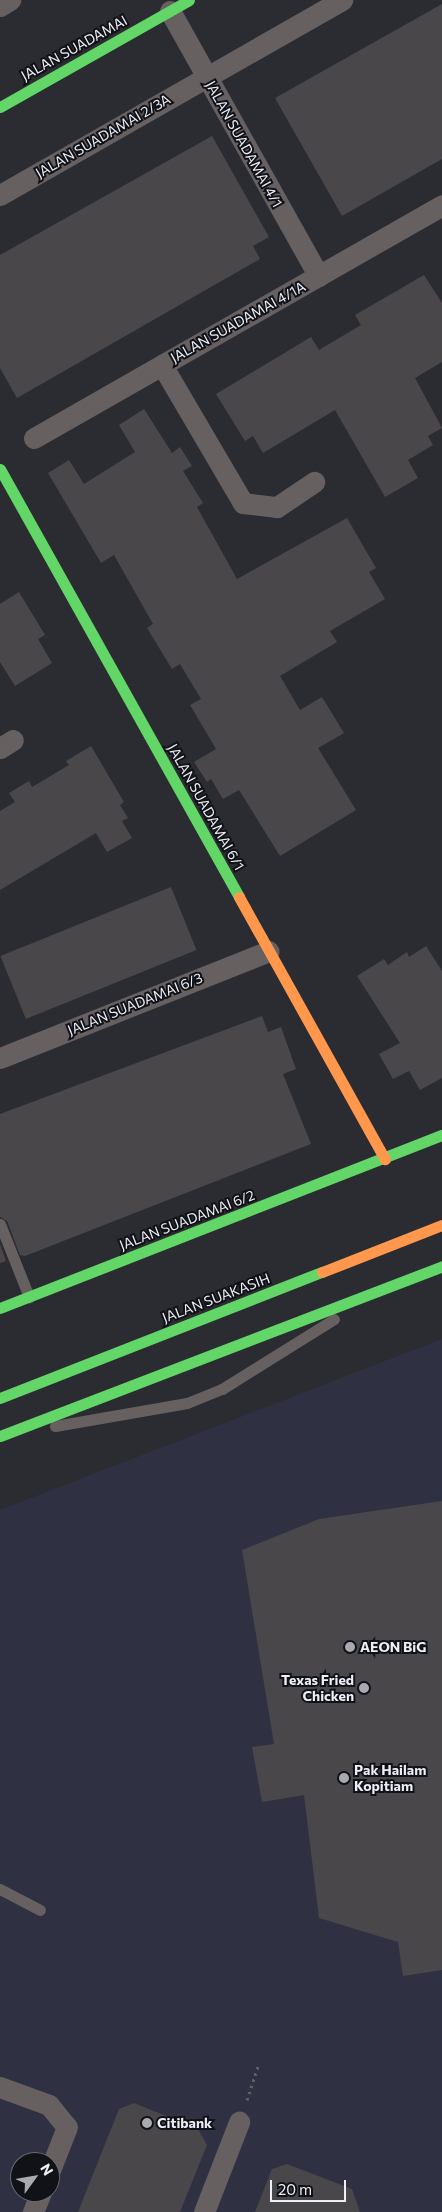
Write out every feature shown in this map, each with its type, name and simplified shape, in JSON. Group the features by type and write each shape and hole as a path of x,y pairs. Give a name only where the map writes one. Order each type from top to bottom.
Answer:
{"street":[{"path":"0,6 10,0"},
{"name":"JALAN SUADAMAI","path":"0,107 189,0"},
{"name":"JALAN SUADAMAI 2/3A","path":"0,196 342,0"},
{"name":"JALAN SUADAMAI 4/1","path":"170,11 319,276"},
{"name":"JALAN SUADAMAI 4/1A","path":"34,438 442,205"},
{"path":"162,365 243,503 277,507 314,482"},
{"name":"JALAN SUADAMAI 6/1","path":"0,468 385,1159"},
{"name":"JALAN SUADAMAI 6/3","path":"0,1058 269,951"},
{"name":"JALAN SUADAMAI 6/2","path":"0,1308 385,1159 442,1135"},
{"name":"JALAN SUAKASIH","path":"0,1398 442,1225"},
{"path":"4,1435 442,1266"},
{"path":"0,2087 49,2105 67,2127 57,2152"},
{"path":"204,2212 239,2122"}],"lane":[{"path":"0,1224 29,1297"},
{"path":"4,1435 146,1412 196,1400 222,1389 386,1287"},
{"path":"0,1889 40,1910"}],"path":[{"path":"247,2102 258,2066"}],"shaded area":[{"path":"442,1339 442,2212 0,2212 0,1510"}],"building":[{"path":"442,4 442,159 342,216 275,98"},
{"path":"212,136 269,237 253,246 260,259 17,398 0,368 0,255"},
{"path":"424,275 442,303 442,362 415,378 442,428 428,436 433,445 408,460 418,478 385,497 335,410 263,453 253,436 245,441 216,394 311,337 319,350 361,325 355,315"},
{"path":"144,409 172,453 180,447 192,466 183,471 203,503 197,507 237,579 347,518 376,568 369,572 385,599 330,631 337,642 280,676 300,710 322,697 344,733 318,748 356,810 280,856 239,790 223,799 211,779 207,782 194,762 216,749 190,705 201,699 180,664 172,669 147,628 153,624 114,555 101,563 48,473 69,460 84,484 135,452 119,425"},
{"path":"19,592 45,635 38,639 52,663 15,686 0,662 0,604"},
{"path":"91,746 124,802 120,805 128,818 122,821 132,838 107,852 96,833 0,890 0,811 15,802 9,793 29,781 32,787 69,765 66,761"},
{"path":"171,887 196,950 26,1019 0,956"},
{"path":"426,946 442,971 442,1078 420,1090 409,1071 393,1079 379,1054 400,1043 357,976 384,959 388,965 407,952 409,957"},
{"path":"262,1016 268,1032 281,1027 296,1069 283,1074 311,1144 25,1256 20,1255 7,1221 0,1217 0,1114"},
{"path":"0,1244 6,1261 0,1263"},
{"name":"AEON BiG","path":"442,1501 442,1970 403,1976 398,1942 319,1918 304,1795 262,1802 252,1747 274,1744 242,1550 319,1519"},
{"path":"134,2103 198,2129 207,2145 180,2212 78,2212 119,2109"},
{"path":"287,2164 352,2189 360,2212 255,2212 272,2169"}],"traffic: fast":[{"path":"0,107 189,0"},
{"path":"0,469 239,897"},
{"path":"0,1308 442,1135"},
{"path":"0,1436 442,1266"},
{"path":"0,1398 322,1272"}],"traffic: slow":[{"path":"239,897 385,1159"},
{"path":"322,1272 442,1225"}],"place":[{"name":"AEON BiG","path":"350,1647"},
{"name":"Texas Fried Chicken","path":"364,1688"},
{"name":"Pak Hailam Kopitiam","path":"344,1778"},
{"name":"Citibank","path":"147,2123"}]}
